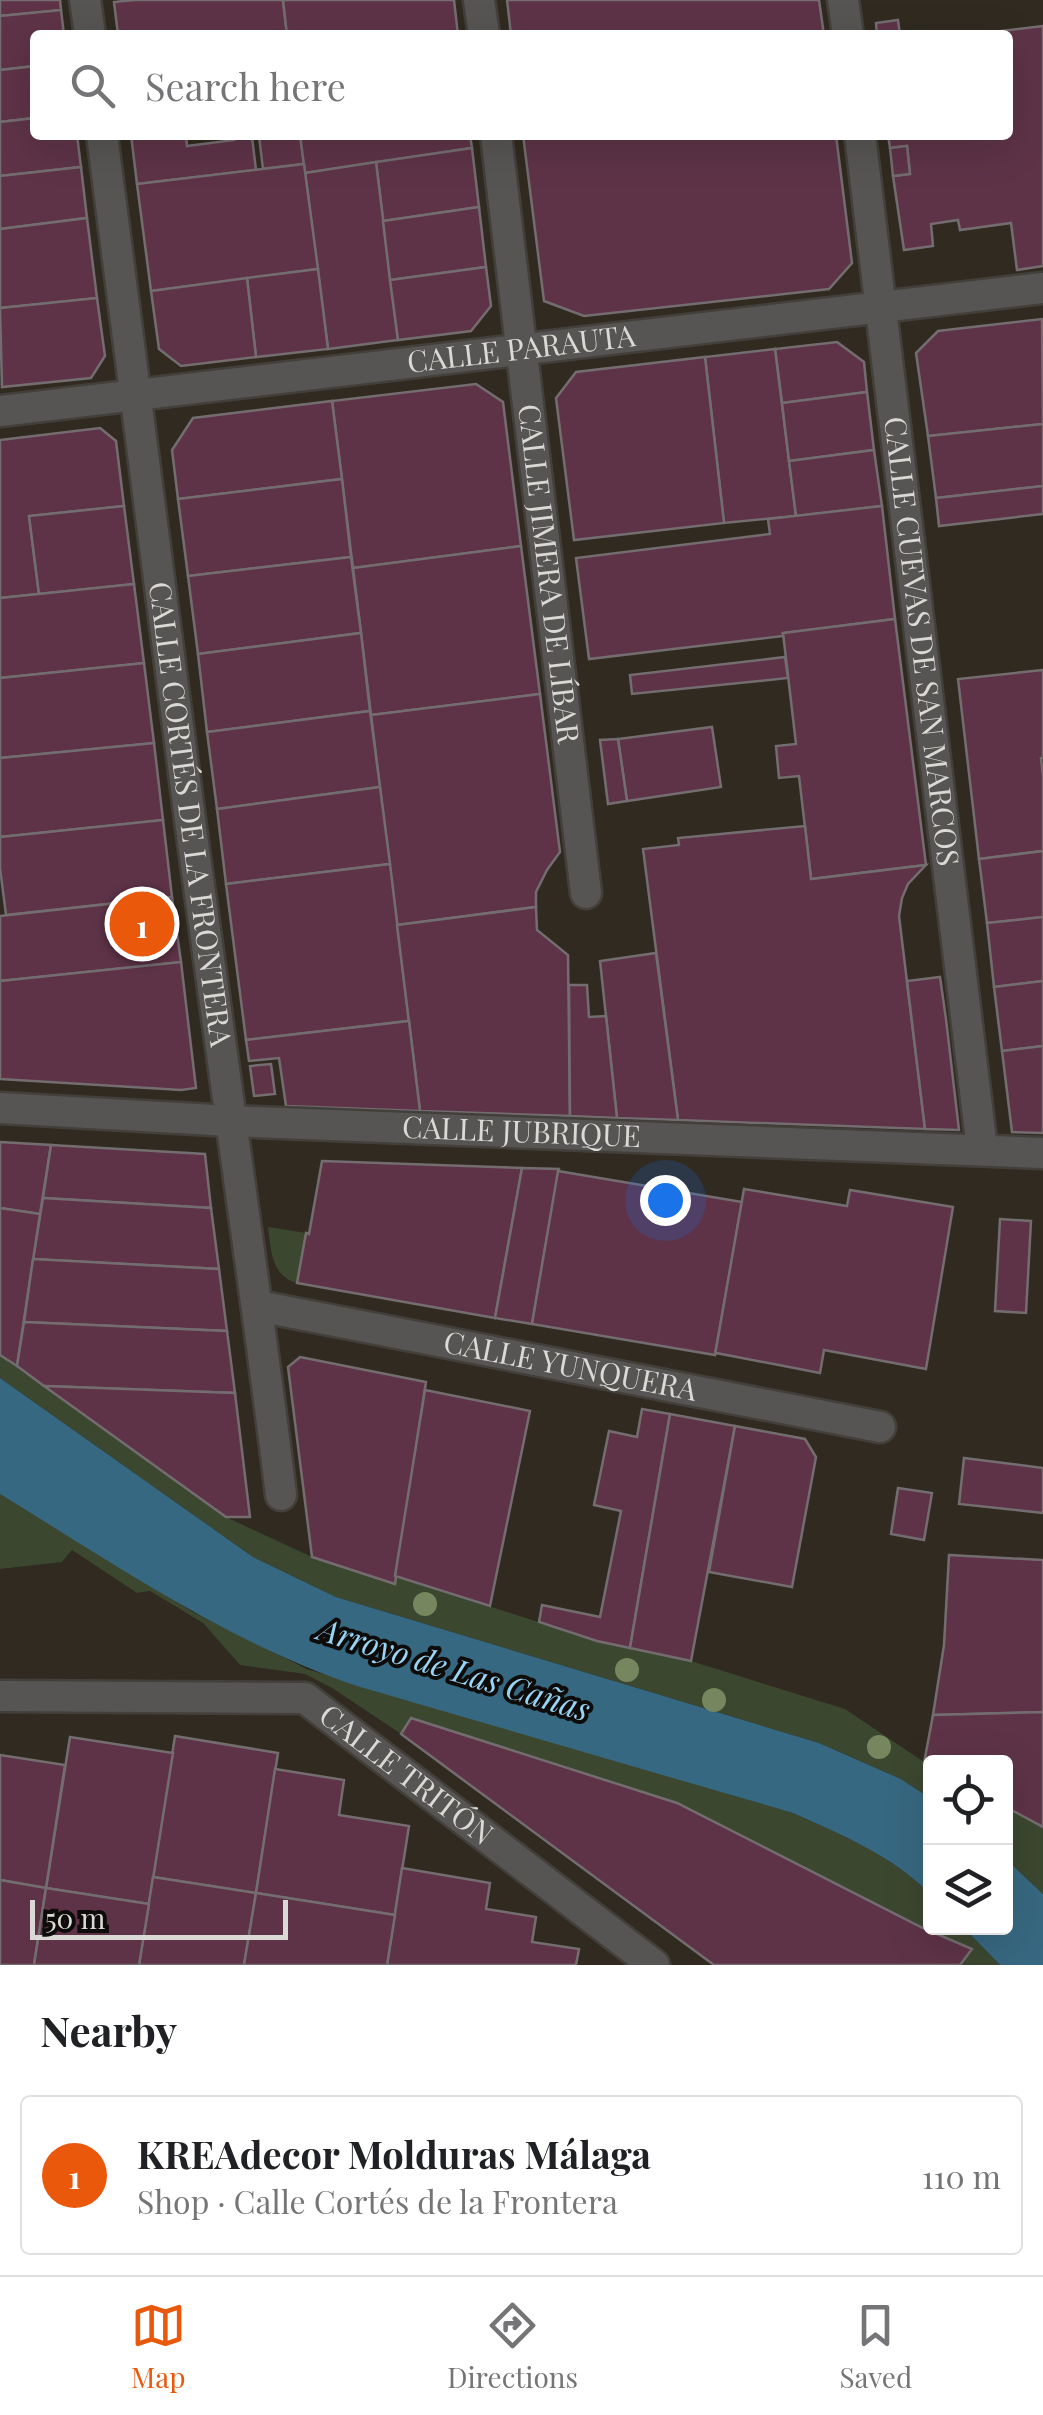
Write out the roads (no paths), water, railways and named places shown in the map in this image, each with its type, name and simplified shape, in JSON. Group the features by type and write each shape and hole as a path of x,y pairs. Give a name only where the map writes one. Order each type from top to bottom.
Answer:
{"street":[{"path":"86,0 89,30"},
{"path":"479,0 483,30"},
{"path":"843,0 847,30"},
{"name":"CALLE CORTÉS DE LA FRONTERA","path":"103,140 282,1495"},
{"name":"CALLE JIMERA DE LÍBAR","path":"497,140 586,892"},
{"name":"CALLE CUEVAS DE SAN MARCOS","path":"861,140 982,1150"},
{"name":"CALLE PARAUTA","path":"0,411 1043,288"},
{"name":"CALLE JUBRIQUE","path":"0,1108 231,1122 1043,1153"},
{"name":"CALLE YUNQUERA","path":"258,1306 880,1427"},
{"name":"CALLE TRITÓN","path":"0,1696 306,1698 654,1965"}],"water":[{"name":"Arroyo de Las Cañas","path":"0,1378 253,1557 336,1597 819,1743 901,1779 923,1793 923,1887 883,1857 793,1813 357,1686 309,1668 173,1600 0,1494"},
{"path":"1013,1866 1043,1894 1043,1965 1000,1965 971,1935 1013,1935"}],"place":[{"name":"KREAdecor Molduras Málaga","path":"142,924"}]}
